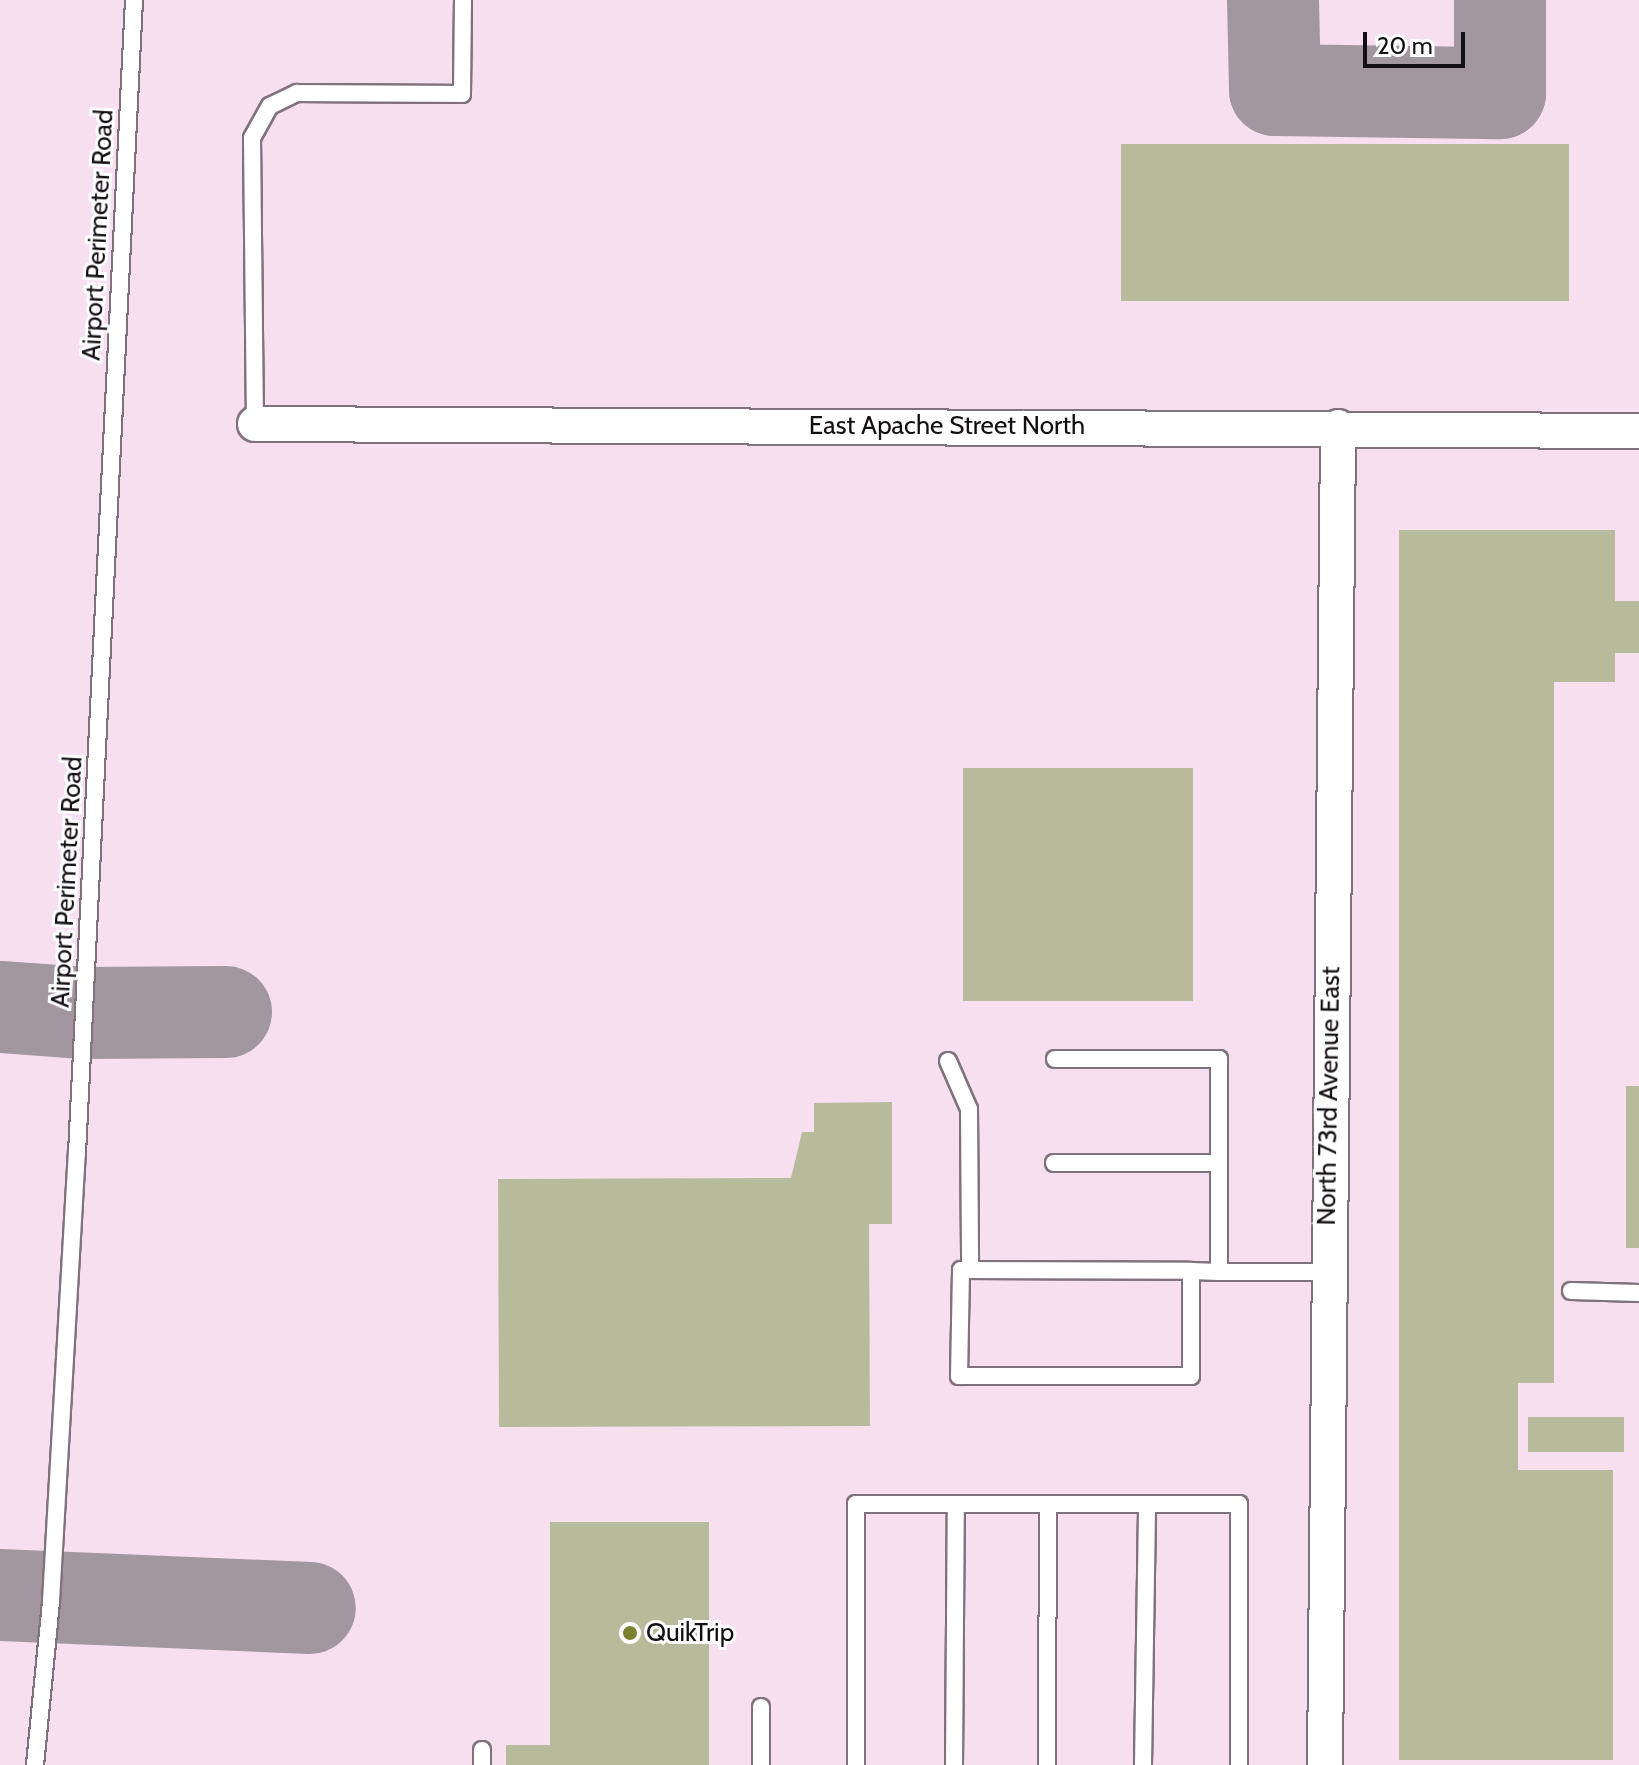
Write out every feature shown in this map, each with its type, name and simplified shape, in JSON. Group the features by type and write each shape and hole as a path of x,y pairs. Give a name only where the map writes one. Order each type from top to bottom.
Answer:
{"street":[{"name":"East Apache Street North","path":"255,424 1338,427 1639,431"},
{"name":"North 73rd Avenue East","path":"1325,1765 1326,1272 1338,427"}],"lane":[{"name":"Airport Perimeter Road","path":"35,1765 51,1601 76,1167 134,0"},
{"path":"255,424 252,138 270,106 297,93 462,94 463,0"},
{"path":"1055,1059 1219,1059 1219,1272"},
{"path":"948,1061 969,1109 970,1270"},
{"path":"1054,1163 1219,1163"},
{"path":"1191,1271 1191,1376 959,1376 961,1270 1191,1271 1219,1272 1326,1272"},
{"path":"1571,1291 1639,1293"},
{"path":"856,1765 856,1504 1239,1504 1239,1765"},
{"path":"954,1765 956,1504"},
{"path":"1047,1765 1048,1504"},
{"path":"1143,1765 1147,1504"},
{"path":"761,1707 761,1765"}],"shaded area":[{"path":"0,0 1639,0 1639,1765 0,1765"}],"building":[{"path":"1121,144 1569,144 1569,301 1121,301"},
{"path":"1399,530 1615,530 1615,601 1639,601 1639,653 1615,653 1615,682 1554,682 1554,1383 1518,1383 1518,1470 1613,1470 1613,1760 1399,1760"},
{"path":"963,768 1193,768 1193,1001 963,1001"},
{"path":"1626,1086 1639,1086 1639,1248 1626,1248"},
{"path":"892,1102 892,1224 869,1224 870,1426 499,1427 498,1179 791,1178 802,1132 814,1132 814,1103"},
{"path":"1528,1417 1624,1417 1624,1452 1528,1452"},
{"name":"QuikTrip","path":"550,1522 709,1522 709,1765 506,1765 506,1745 550,1745"}],"taxiway":[{"path":"1273,0 1275,90 1500,93 1500,0"},
{"path":"0,1007 84,1013 226,1012"},
{"path":"0,1595 310,1608"}],"place":[{"name":"QuikTrip","path":"630,1633"}]}
